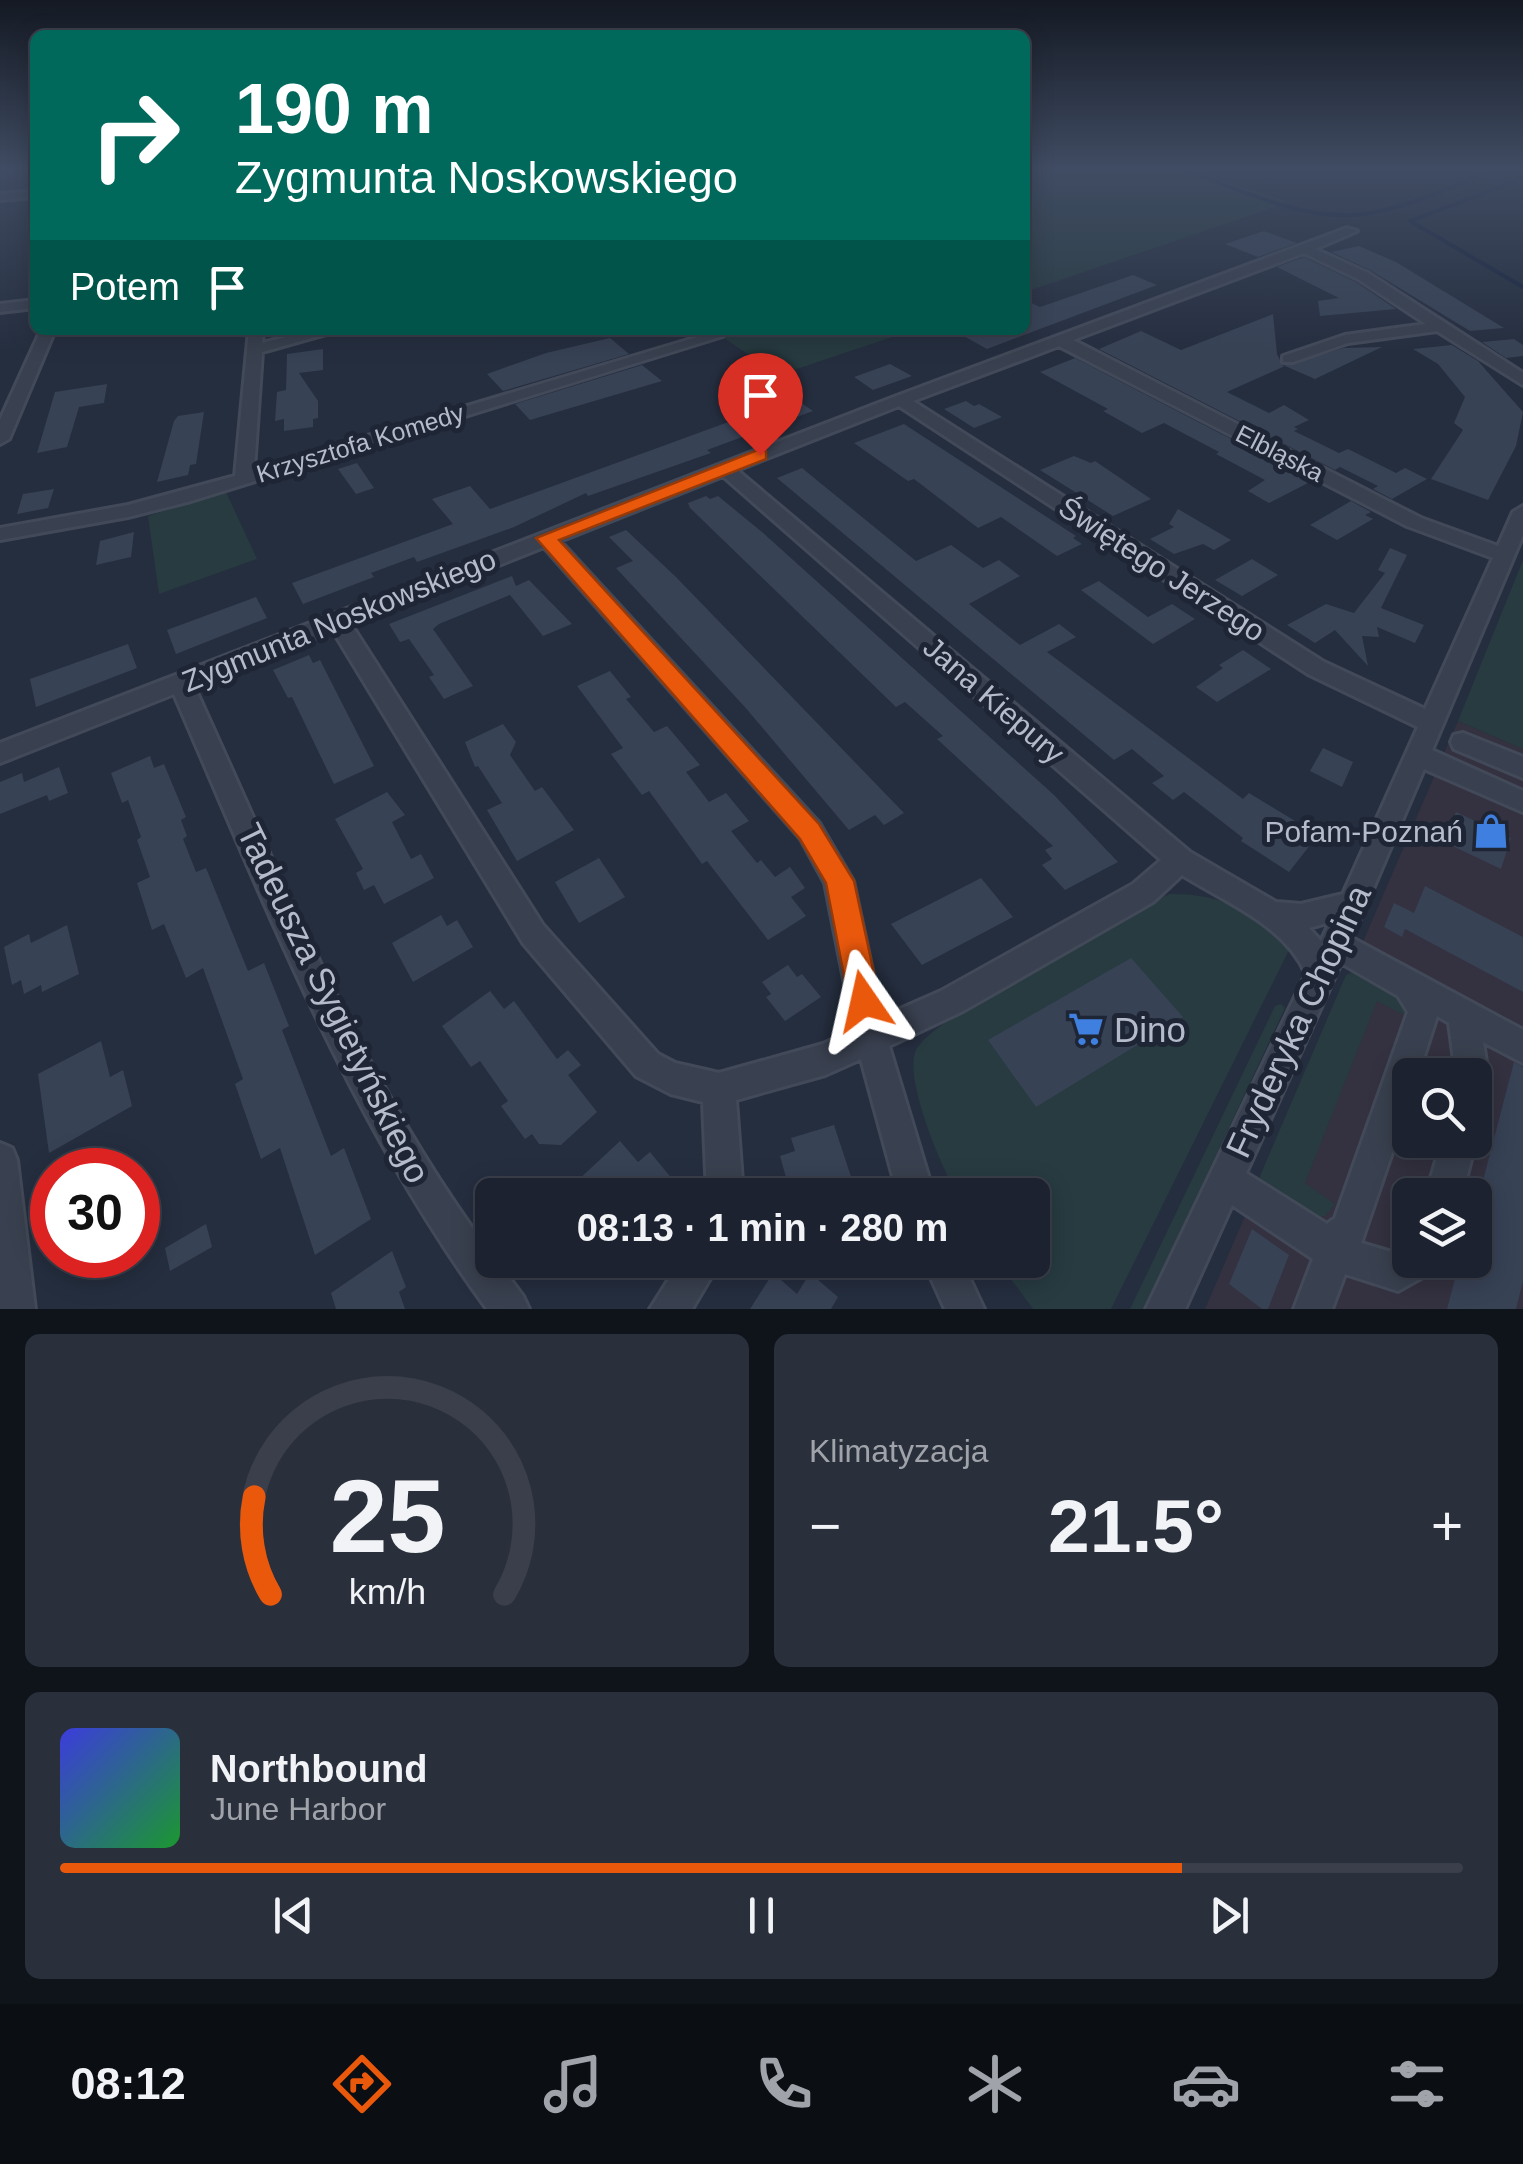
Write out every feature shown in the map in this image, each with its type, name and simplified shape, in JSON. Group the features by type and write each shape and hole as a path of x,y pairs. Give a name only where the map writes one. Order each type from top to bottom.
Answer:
{"street":[{"name":"Zygmunta Noskowskiego","path":"0,753 900,400 1350,231"},
{"path":"1303,248 1364,276 1523,380"},
{"path":"0,308 30,305"},
{"path":"1288,360 1345,339 1441,326"},
{"path":"0,439 46,335"},
{"path":"244,478 256,335"},
{"path":"255,349 312,335"},
{"name":"Krzysztofa Komedy","path":"0,534 128,512 716,336"},
{"name":"Elbląska","path":"1060,340 1414,522 1504,555"},
{"path":"0,398 19,396"},
{"name":"Świętego Jerzego","path":"900,400 1316,668 1432,722"},
{"name":"Jana Kiepury","path":"725,469 1180,860 1276,914"},
{"name":"Fryderyka Chopina","path":"1165,1309 1328,959 1523,512"},
{"path":"546,538 810,832 840,881 871,1038 911,1178"},
{"path":"337,620 533,934 647,1065 671,1078 719,1089 825,1059 952,1001 1143,892 1180,860"},
{"name":"Tadeusza Sygietyńskiego","path":"182,682 343,1038 434,1205 510,1309"},
{"path":"1463,742 1523,768"},
{"path":"1418,755 1523,802"},
{"path":"1276,914 1301,917 1352,904"},
{"path":"1276,914 1328,959 1400,980 1523,1047"},
{"path":"1313,1309 1331,1244 1354,1217 1423,1018 1422,1002 1400,980"},
{"path":"1463,1014 1469,1058"},
{"path":"719,1089 723,1178"},
{"path":"1,1172 16,1309"},
{"path":"1225,1180 1364,1264 1392,1271"},
{"path":"669,1309 691,1278"},
{"path":"950,1278 965,1309"}],"shaded area":[{"path":"1458,721 1523,749 1523,1309 1205,1309"}],"green space":[{"path":"1030,230 1207,230 1030,290"},
{"path":"719,335 898,335 779,375"},
{"path":"226,492 257,559 159,594 148,516"},
{"path":"1523,560 1523,749 1458,721"},
{"path":"1170,894 1206,897 1249,914 1293,942 1111,1309 1033,1309 1010,1278 1050,1278 1050,1178 950,1178 919,1101 913,1063 916,1050 929,1035 956,1015 1115,921"},
{"path":"1366,974 1405,998 1404,1015 1377,1001 1305,1183 1335,1204 1325,1216 1309,1218 1261,1186 1260,1176 1346,975"},
{"path":"1281,1004 1285,1008 1144,1309 1130,1309 1275,1006"}],"building":[{"path":"1264,231 1297,243 1258,257 1225,244"},
{"path":"1359,246 1396,262 1504,328 1470,331 1370,270 1331,252"},
{"path":"1304,257 1356,282 1396,309 1320,316 1318,301 1339,298 1277,267"},
{"path":"1133,275 1157,285 1030,333 1030,302 1040,307"},
{"path":"1273,314 1277,354 1283,366 1344,348 1382,347 1315,379 1285,366 1227,392 1269,413 1284,405 1309,420 1294,427 1298,429 1294,431 1339,453 1348,449 1396,473 1405,468 1427,479 1392,499 1373,489 1378,486 1340,467 1335,470 1099,349 1141,331 1181,350"},
{"path":"962,335 1024,335 987,349"},
{"path":"610,338 629,354 503,391 487,374 546,353"},
{"path":"1514,339 1523,345 1523,356 1506,358 1482,342"},
{"path":"1452,345 1478,361 1523,412 1516,446 1488,500 1431,479 1463,430 1454,423 1465,397 1438,364 1413,349"},
{"path":"323,349 323,370 299,373 318,401 318,418 313,419 313,427 284,431 284,419 275,421 277,392 286,390 287,354"},
{"path":"1075,358 1312,481 1269,503 1248,491 1265,480 1216,454 1219,452 1164,423 1142,433 1103,411 1108,409 1040,372"},
{"path":"890,364 912,376 873,390 854,377"},
{"path":"642,365 662,381 530,420 515,404"},
{"path":"107,384 104,403 79,407 67,447 37,453 55,392"},
{"path":"794,398 813,411 707,450 711,453 588,496 586,493 514,527 417,562 414,557 303,604 292,583 453,524 432,499 470,486 490,509"},
{"path":"966,401 1002,417 974,428 944,409"},
{"path":"204,412 196,464 190,465 188,475 157,482 174,421 178,416"},
{"path":"904,424 1076,536 1073,538 1082,544 1057,556 1001,517 978,528 914,479 908,481 854,443"},
{"path":"1074,456 1095,461 1151,499 1113,516 1040,470"},
{"path":"357,463 374,488 356,494 338,469"},
{"path":"802,468 916,561 951,545 983,568 999,560 1020,576 969,604 1020,645 1059,624 1076,637 1047,652 1243,799 1249,793 1318,835 1289,872 1241,841 1243,838 1184,792 1173,800 1152,783 1164,776 1132,749 1114,760 777,478"},
{"path":"54,489 48,508 17,514 23,494"},
{"path":"718,496 762,532 1054,795 1118,862 1065,890 1042,865 1052,859 1045,850 1053,846 937,739 943,736 905,702 896,707 690,508 688,503"},
{"path":"1351,501 1371,512 1365,515 1373,519 1337,540 1310,525"},
{"path":"1178,509 1231,540 1214,550 1203,544 1174,554 1150,539 1174,527 1169,524"},
{"path":"626,530 904,813 884,825 875,815 849,830 744,706 616,568 633,561 609,537"},
{"path":"134,532 131,557 96,565 100,541"},
{"path":"1390,548 1407,555 1381,608 1424,625 1415,643 1377,627 1379,637 1362,636 1368,666 1335,630 1315,643 1287,625 1326,604 1354,613 1385,573 1378,570"},
{"path":"1252,559 1278,575 1242,596 1215,580"},
{"path":"512,576 516,586 529,580 572,624 543,636 510,595 439,624 433,629 473,686 444,699 429,677 434,675 409,639 400,642 389,624"},
{"path":"1099,581 1148,617 1172,604 1195,619 1153,644 1081,590"},
{"path":"256,597 267,618 176,654 167,630"},
{"path":"128,644 137,668 36,707 30,679"},
{"path":"1243,650 1271,669 1217,702 1196,687 1223,668 1219,665"},
{"path":"309,655 313,663 320,660 374,766 334,784 292,697 288,698 273,670"},
{"path":"610,671 631,697 626,699 654,732 667,726 700,765 686,772 709,802 726,793 749,821 731,831 757,863 761,860 775,877 790,867 805,888 791,897 806,916 768,940 707,861 702,864 649,791 642,795 611,754 623,748 577,686"},
{"path":"503,724 516,742 510,755 535,791 542,787 574,830 517,861 487,810 502,803 475,767 465,742"},
{"path":"1323,748 1353,762 1342,787 1310,771"},
{"path":"150,756 154,768 164,764 186,817 181,820 187,836 183,839 196,872 206,868 248,971 264,963 289,1026 282,1030 331,1156 344,1148 371,1219 315,1255 280,1148 261,1159 235,1084 243,1079 203,968 186,978 164,924 152,930 137,883 150,877 137,840 141,837 128,800 122,803 111,773"},
{"path":"59,767 68,793 49,801 47,795 0,814 0,782 22,773 24,782"},
{"path":"387,792 405,815 392,822 411,859 421,854 434,878 384,904 374,885 364,890 356,873 363,869 335,819"},
{"path":"1456,812 1511,838 1501,869 1444,842"},
{"path":"599,858 625,897 579,923 555,882"},
{"path":"981,878 1013,917 922,965 891,924"},
{"path":"1425,886 1523,937 1523,992 1405,929 1402,937 1384,927 1394,903 1414,913"},
{"path":"441,915 447,926 457,920 473,947 413,982 392,943"},
{"path":"67,925 79,974 42,992 41,985 24,994 21,980 12,985 4,947 29,934 31,943"},
{"name":"Dino","path":"1131,958 1183,1017 1036,1107 988,1040"},
{"path":"788,965 797,977 802,974 821,997 785,1021 766,997 771,994 762,982"},
{"path":"490,991 504,1009 514,1001 557,1059 568,1050 581,1065 568,1075 597,1112 561,1145 539,1144 532,1134 525,1139 501,1106 508,1101 480,1061 471,1067 442,1026"},
{"path":"101,1041 110,1077 123,1070 132,1106 58,1148 48,1148 38,1074"},
{"path":"1514,1062 1523,1067 1523,1281 1516,1309 1447,1309 1455,1278 1492,1278 1492,1178 1484,1178 1492,1158"},
{"path":"834,1125 851,1178 786,1178 780,1156 795,1151 791,1138"},
{"path":"620,1141 638,1162 650,1152 671,1178 580,1178"},
{"path":"206,1224 212,1247 170,1271 165,1248"},
{"path":"1252,1229 1289,1255 1268,1309 1262,1309 1229,1284"},
{"path":"392,1251 406,1287 399,1292 405,1309 336,1309 331,1293"},
{"path":"770,1278 779,1278 797,1294 807,1278 816,1278 838,1297 831,1309 750,1309"}],"waterway":[{"path":"1426,230 1523,287"}],"place":[{"name":"Pofam-Poznań","path":"1491,831"},
{"name":"Dino","path":"1086,1029"}],"route":[{"path":"760,455 546,538 810,832 840,881 864,1001"}]}
